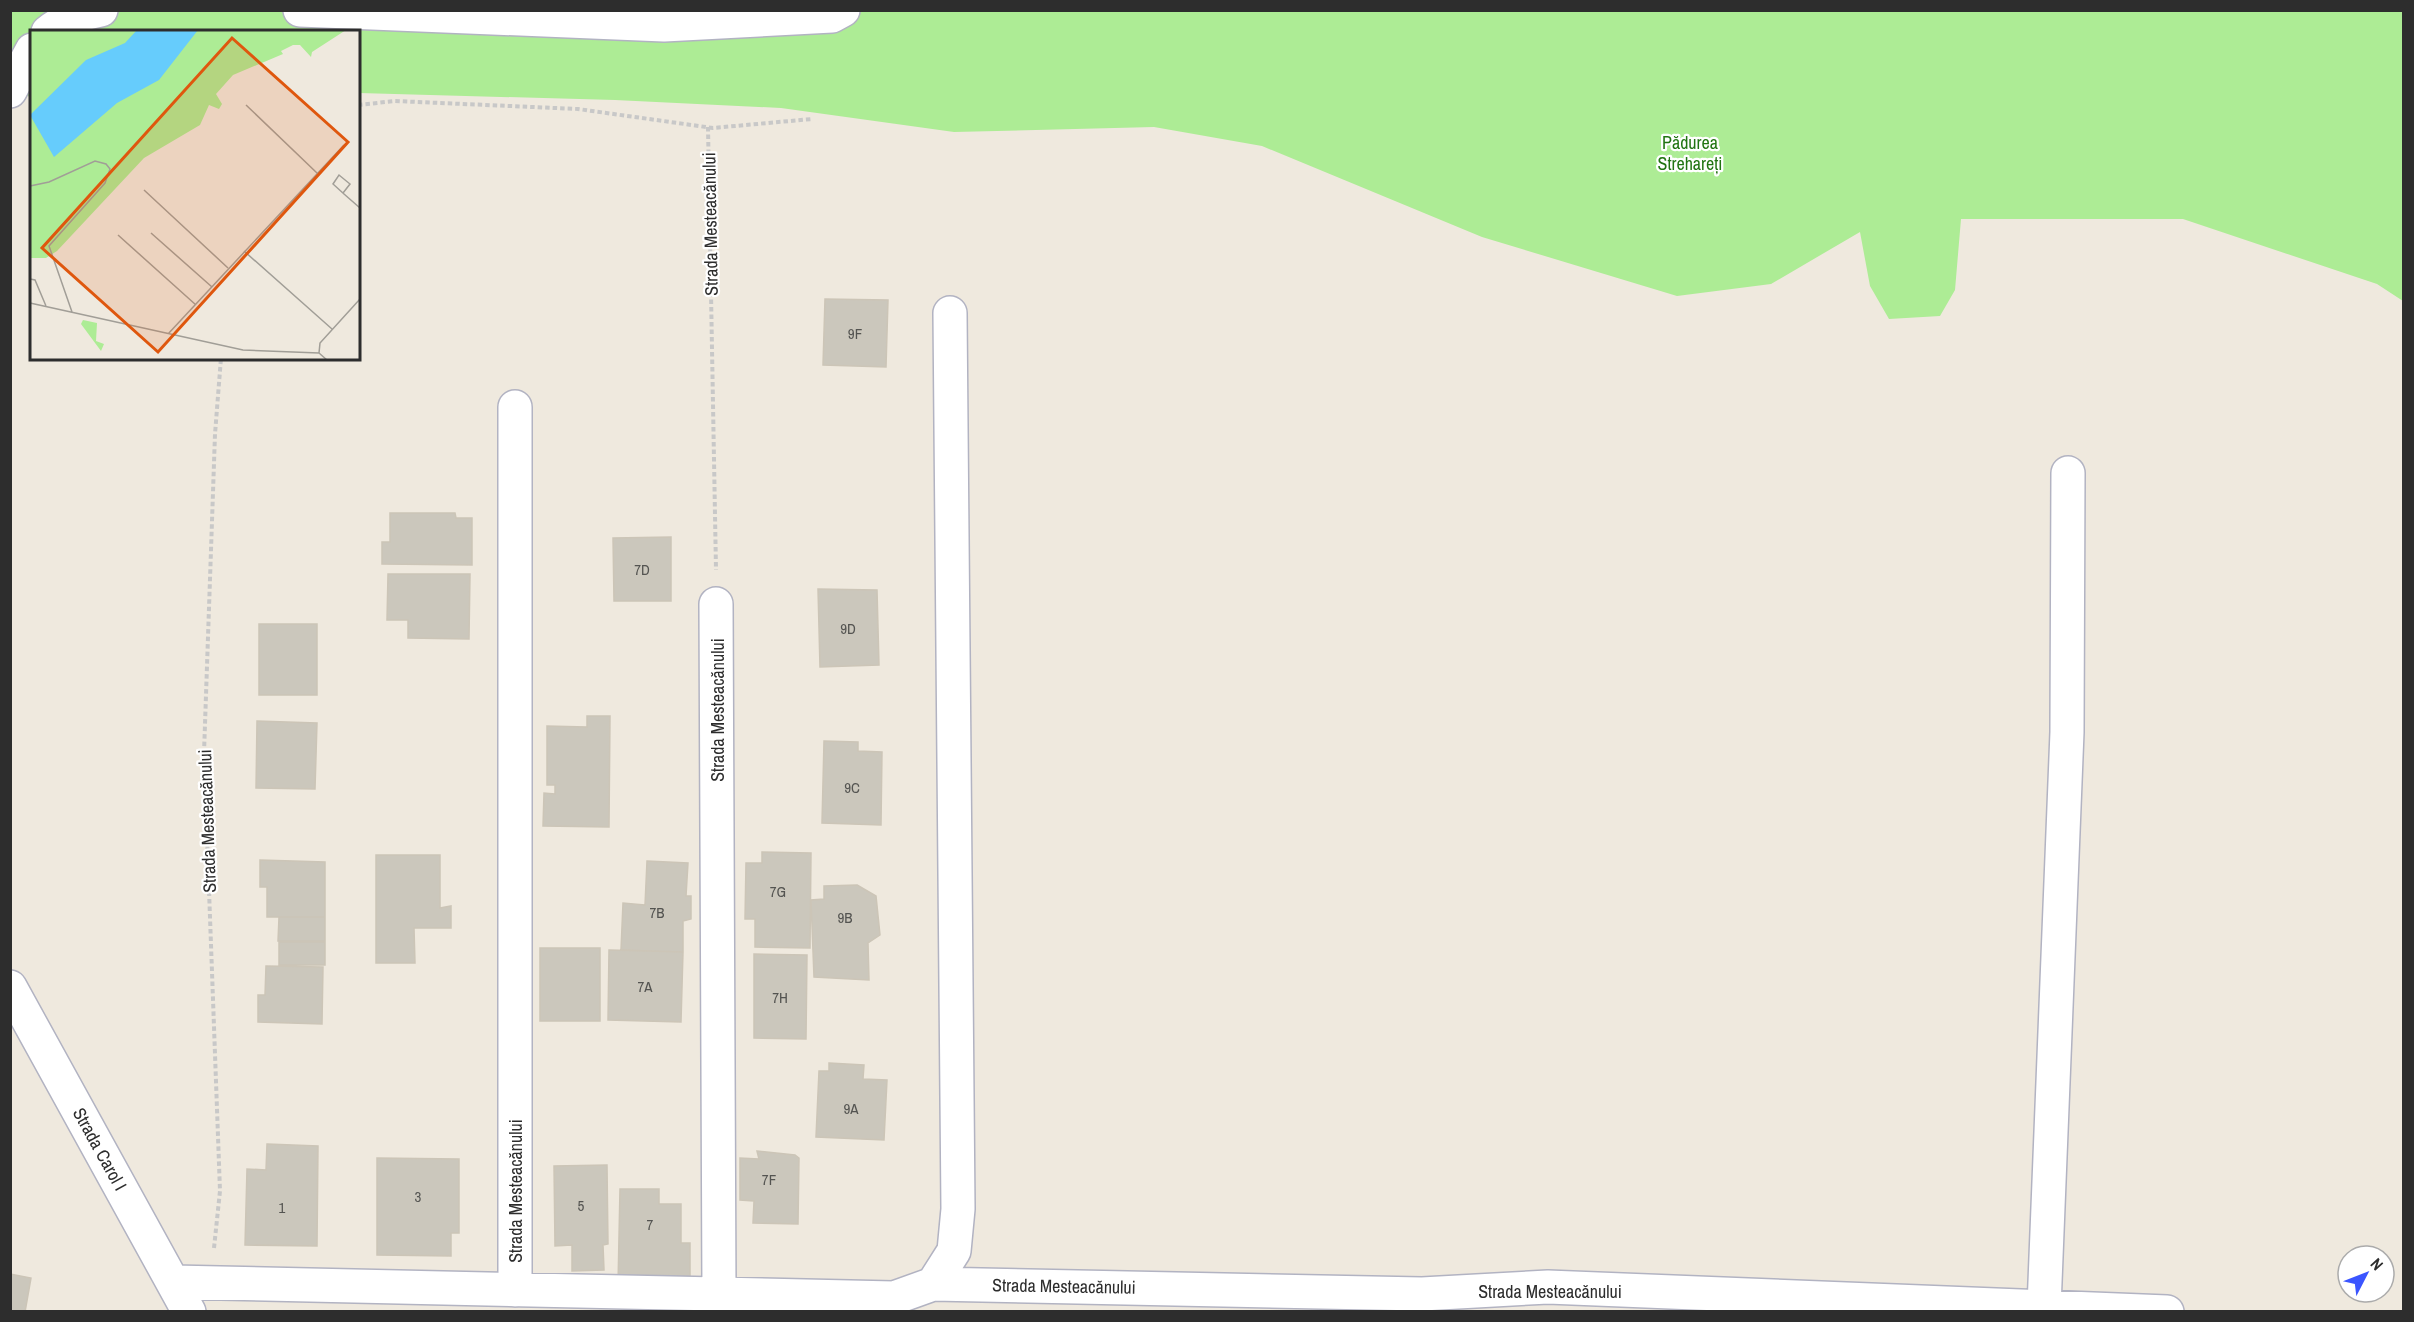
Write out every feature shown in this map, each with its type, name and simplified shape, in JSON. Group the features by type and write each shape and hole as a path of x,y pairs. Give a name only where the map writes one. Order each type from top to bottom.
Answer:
{"street":[{"path":"51,30 85,14 101,10"},
{"path":"300,10 664,26 832,16 843,10"},
{"path":"10,91 30,54"},
{"path":"933,1284 954,1251 958,1209 950,313"},
{"name":"Strada Mesteacănului","path":"515,407 515,1290"},
{"path":"2044,1307 2067,732 2068,473"},
{"name":"Strada Mesteacănului","path":"716,604 719,1294"},
{"name":"Strada Carol I","path":"10,987 189,1311"},
{"name":"Strada Mesteacănului","path":"173,1282 894,1299 933,1284 1131,1300 1422,1294 1548,1287 2167,1311"}],"path":[{"path":"360,105 395,101 578,109 708,127 812,119"},
{"name":"Strada Mesteacănului","path":"708,127 716,604"},
{"name":"Strada Mesteacănului","path":"209,1283 220,1191 204,753 215,434 221,360"}],"green space":[{"name":"Pădurea Strehareți","path":"10,11 2403,11 2403,301 2377,284 2183,219 1961,219 1955,290 1940,316 1889,319 1870,286 1860,232 1771,284 1677,296 1482,237 1262,146 1154,127 954,132 781,108 615,100 360,93 360,30 30,30 30,97 11,91"}],"building":[{"path":"825,299 888,300 886,367 823,365"},
{"path":"390,513 455,513 456,518 472,518 472,565 382,564 382,542 390,542"},
{"path":"671,537 671,601 614,601 613,538"},
{"path":"388,574 470,574 469,639 408,638 408,620 387,620"},
{"path":"818,589 877,590 879,665 820,667"},
{"path":"259,624 317,624 317,695 259,695"},
{"path":"587,716 610,716 609,827 543,826 544,793 555,794 555,785 547,785 547,726 587,727"},
{"path":"257,721 317,723 315,789 256,788"},
{"path":"824,741 858,742 858,751 882,752 881,825 822,823"},
{"path":"762,852 811,853 810,948 755,947 755,919 745,919 746,863 762,863"},
{"path":"376,855 440,855 440,908 451,906 451,928 414,928 415,963 376,963"},
{"path":"260,860 325,862 325,917 267,917 267,887 260,887"},
{"path":"647,861 688,863 686,896 691,896 691,919 683,921 683,952 621,950 623,903 645,905"},
{"path":"857,885 876,896 880,935 868,943 869,980 814,977 811,900 824,899 824,886"},
{"path":"279,917 325,917 325,941 278,941"},
{"path":"279,942 325,942 325,965 279,965"},
{"path":"540,948 600,948 600,1021 540,1021"},
{"path":"609,950 683,952 681,1022 608,1020"},
{"path":"754,954 807,955 806,1039 754,1038"},
{"path":"266,966 323,967 322,1024 258,1022 258,995 265,995"},
{"path":"829,1063 864,1065 863,1079 887,1080 884,1140 816,1137 819,1071 829,1071"},
{"path":"267,1144 318,1146 317,1246 245,1245 247,1169 266,1170"},
{"path":"757,1151 795,1155 799,1158 798,1224 753,1223 754,1201 740,1200 740,1158 759,1159"},
{"path":"377,1158 459,1159 459,1233 451,1233 451,1256 377,1255"},
{"path":"607,1165 608,1244 603,1245 604,1270 572,1271 572,1245 555,1246 554,1166"},
{"path":"620,1189 659,1189 659,1204 681,1204 681,1243 690,1243 690,1276 678,1276 678,1286 618,1285"},
{"path":"10,1274 31,1278 25,1312 10,1312"}]}
